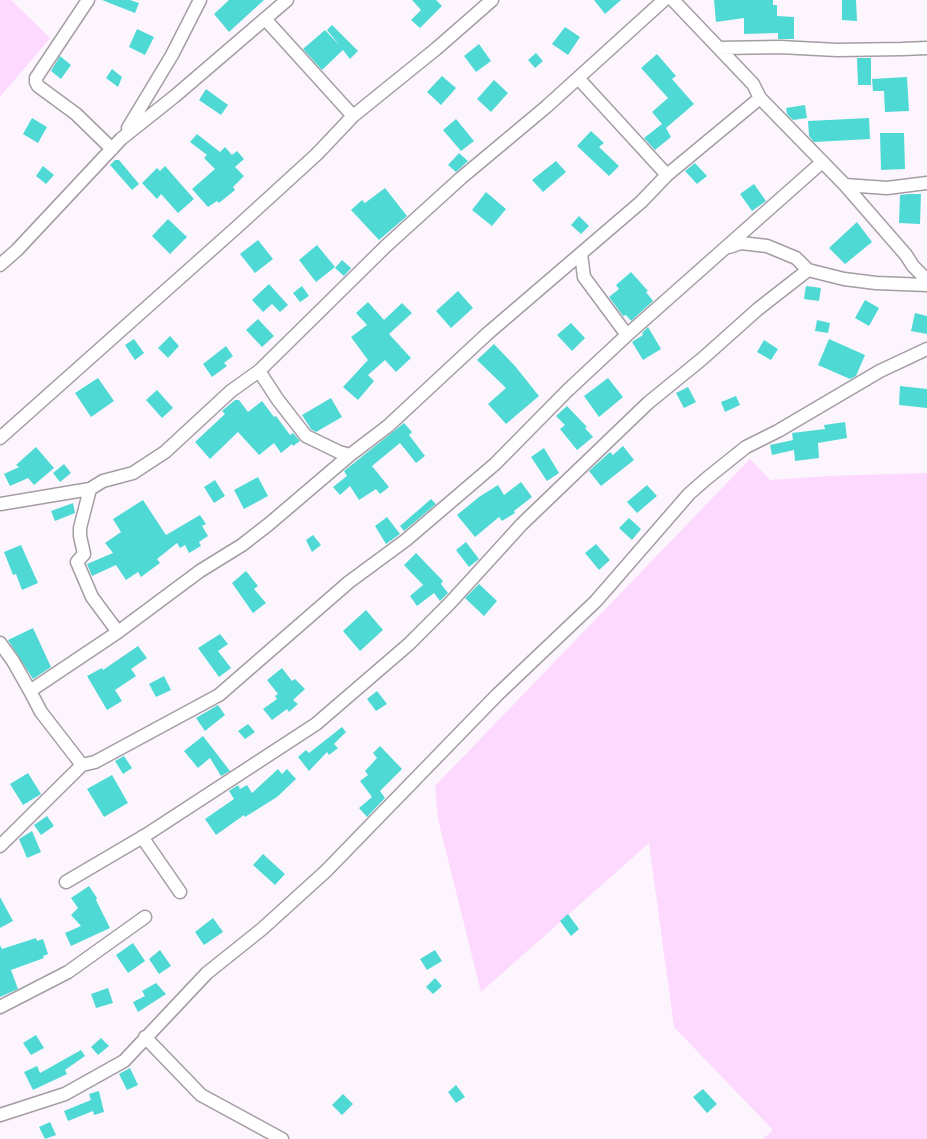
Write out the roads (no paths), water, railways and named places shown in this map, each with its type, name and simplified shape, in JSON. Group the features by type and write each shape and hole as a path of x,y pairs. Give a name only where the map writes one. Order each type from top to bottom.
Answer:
{"street":[{"path":"88,0 36,78 36,82 38,86 76,114 112,149"},
{"path":"121,139 172,55 200,0"},
{"path":"0,265 17,250 121,139 266,20 287,0"},
{"path":"0,438 237,226 353,116 492,0"},
{"path":"0,504 90,489 103,481 133,473 165,452 231,392 259,371 386,246 664,0"},
{"path":"673,0 753,84 760,98 845,185 927,280"},
{"path":"266,20 353,116"},
{"path":"719,48 780,46 837,50 927,48"},
{"path":"578,78 667,175"},
{"path":"30,691 118,632 200,571 251,538 388,426 487,333 641,202 667,175 760,98"},
{"path":"0,846 82,765 95,762 219,695 350,582 406,540 495,464 568,390 627,335 821,163"},
{"path":"845,185 887,188 927,183"},
{"path":"725,248 741,243 767,246 796,258 808,270 844,279 927,285"},
{"path":"581,254 584,277 627,335"},
{"path":"66,882 142,837 316,724 409,644 522,524 648,403 758,309 808,270"},
{"path":"0,1115 65,1094 124,1061 207,973 326,871 497,695 596,601 706,479 746,447 778,431 880,371 927,349"},
{"path":"259,371 306,436 333,450 350,455"},
{"path":"90,489 80,528 84,554 77,562 92,597 118,632"},
{"path":"0,643 14,661 41,712 82,765"},
{"path":"142,837 180,892"},
{"path":"0,1007 68,972 145,917"},
{"path":"145,1037 201,1095 282,1139"}]}
